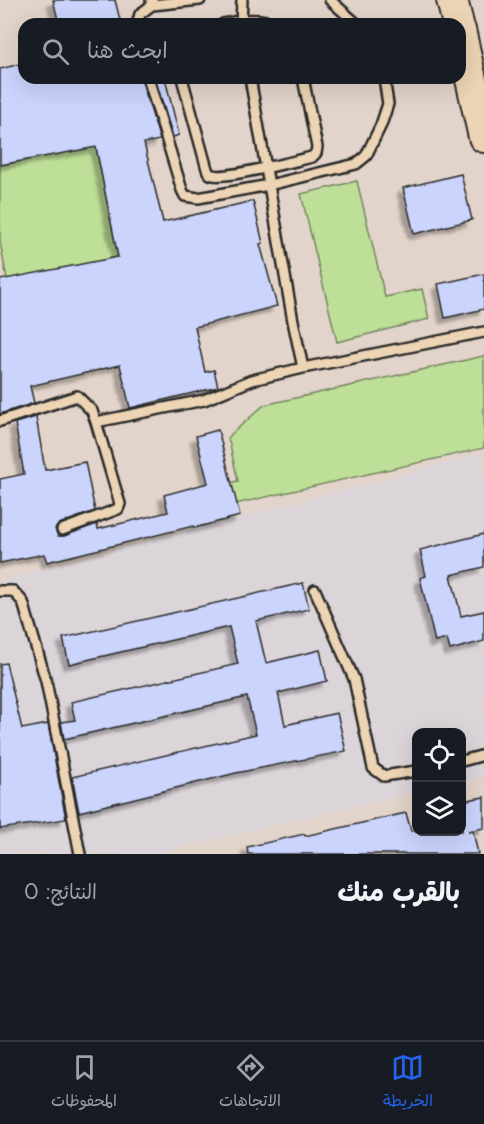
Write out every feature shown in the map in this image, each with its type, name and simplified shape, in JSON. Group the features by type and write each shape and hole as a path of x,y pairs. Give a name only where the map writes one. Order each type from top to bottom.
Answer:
{"main road":[{"path":"452,0 456,18"},
{"path":"466,60 484,137"}],"lane":[{"path":"139,18 151,3 200,0"},
{"path":"241,18 242,0"},
{"path":"330,0 350,18"},
{"path":"150,84 182,190 185,196 198,198 269,185 356,164 366,156 381,124 388,104 385,84"},
{"path":"184,84 209,173 215,176 312,157 316,153 317,147 304,84"},
{"path":"251,84 303,368"},
{"path":"96,422 204,400 252,380 303,368 484,332"},
{"path":"0,421 77,396 92,411 120,504 118,509 62,530"},
{"path":"315,590 354,678 373,768 384,776 412,772"},
{"path":"0,591 13,591 23,602 46,681 80,854"},
{"path":"466,760 484,755"}],"shaded area":[{"path":"484,453 484,776 466,780 466,728 412,728 412,793 152,854 0,854 0,580"}],"green space":[{"path":"96,147 118,257 7,279 0,242 0,165"},
{"path":"357,181 385,297 422,289 429,319 337,342 301,194"},
{"path":"484,356 484,448 195,513 190,492 238,481 228,437 264,405"}],"building":[{"path":"53,0 115,0 120,18 58,18"},
{"path":"18,64 18,84 143,84 160,140 144,143 163,222 253,201 263,243 260,244 277,306 195,327 205,372 214,370 218,387 130,408 120,365 30,386 34,403 0,414 0,280 118,257 96,147 0,165 0,69"},
{"path":"157,84 166,84 179,135 173,137"},
{"path":"461,174 472,220 414,234 403,188"},
{"path":"484,274 484,309 445,318 438,284"},
{"path":"36,417 45,470 85,462 95,511 59,524 55,529 58,536 97,524 98,529 168,512 164,495 208,483 196,436 218,430 240,516 47,562 44,554 0,563 0,479 24,474 15,423"},
{"path":"484,534 484,567 451,575 461,616 484,611 484,641 450,650 447,639 435,642 420,578 426,576 420,550"},
{"path":"303,583 309,609 256,621 266,663 320,650 327,681 278,693 285,725 337,713 346,751 236,773 79,812 72,777 256,734 247,697 64,739 61,722 75,720 71,702 238,664 229,627 69,664 63,638"},
{"path":"6,663 22,729 48,724 66,819 0,829 0,664"},
{"path":"484,797 484,828 468,831 473,831 478,854 248,854 247,847 406,813 412,836 466,836 466,800"}]}
